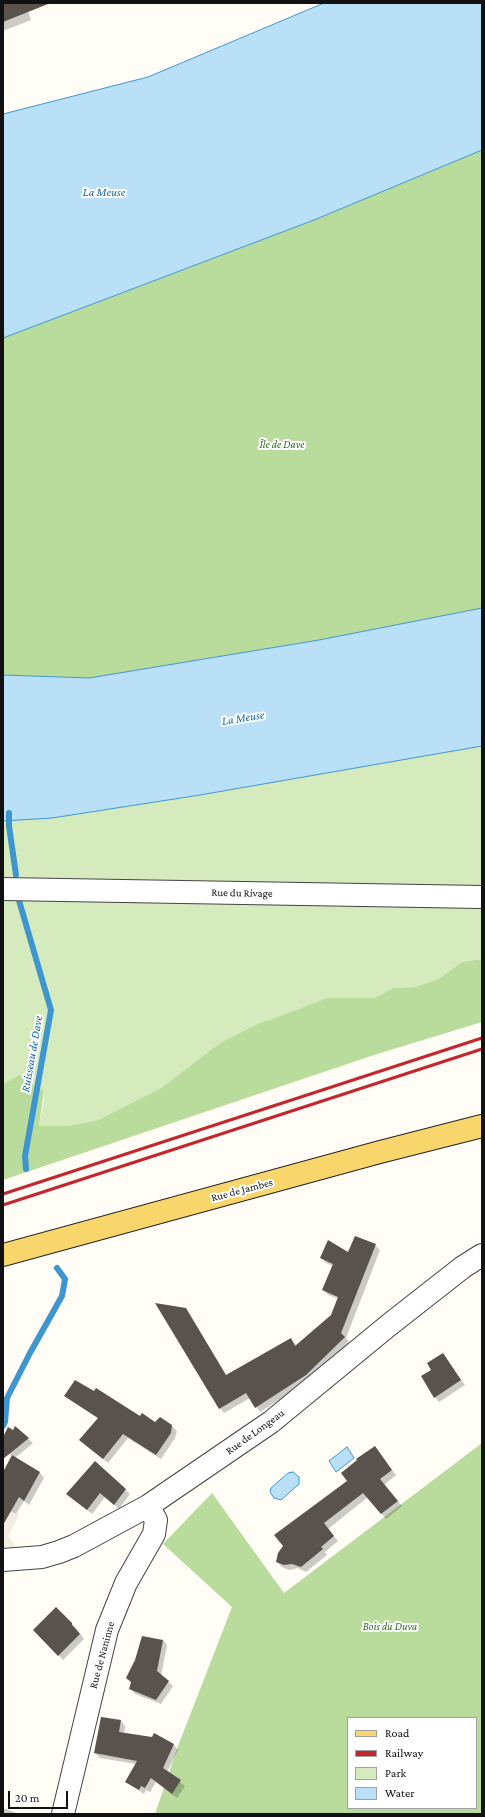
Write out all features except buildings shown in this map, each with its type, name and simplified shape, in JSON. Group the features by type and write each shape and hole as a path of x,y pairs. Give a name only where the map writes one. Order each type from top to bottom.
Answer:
{"main road":[{"name":"Rue de Jambes","path":"3,1255 380,1152 482,1126"}],"street":[{"name":"Rue du Rivage","path":"13,889 482,897"},
{"name":"Rue de Longeau","path":"3,1560 42,1557 59,1552 74,1546 148,1506 271,1422 389,1325 463,1267 482,1255"},
{"name":"Rue de Naninne","path":"63,1814 107,1630 126,1583 154,1534 156,1520 148,1506"}],"green space":[{"name":"Île de Dave","path":"482,150 482,608 319,640 89,678 3,675 3,338 314,220"},
{"path":"482,746 482,889 3,880 3,821 52,818 200,795"},
{"path":"3,898 482,905 482,959 462,962 438,979 415,987 393,988 375,998 327,998 272,1019 220,1043 161,1088 98,1120 68,1126 39,1126 44,1091 5,1083 3,1087"},
{"path":"482,959 482,1022 374,1055 3,1180 3,1087 5,1083 20,1075 44,1091 39,1126 68,1126 98,1120 161,1088 220,1043 256,1025 327,998 375,998 393,988 415,987 438,979 462,962"},
{"name":"Bois du Duva","path":"482,1443 482,1814 155,1814 178,1746 232,1607 163,1544 212,1493 284,1593"}],"shaded area":[{"path":"3,1505 19,1515 8,1536 19,1551 3,1551"}],"water":[{"name":"La Meuse","path":"324,3 482,3 482,150 314,220 3,338 3,114 148,77"},
{"name":"La Meuse","path":"482,608 482,746 200,795 52,818 3,821 3,675 89,678 319,640"},
{"path":"347,1447 354,1458 336,1472 329,1461"},
{"path":"293,1472 299,1477 299,1484 281,1500 274,1498 270,1492 271,1488 288,1473"}],"waterway":[{"name":"Ruisseau de Dave","path":"9,813 9,826 16,875"},
{"name":"Ruisseau de Dave","path":"18,897 51,1010 25,1156 26,1169"},
{"name":"Ruisseau de Dave","path":"3,1426 5,1422 7,1398 62,1296 65,1279 57,1268"}],"railway":[{"path":"3,1194 482,1038"},
{"path":"3,1205 482,1049"}]}
